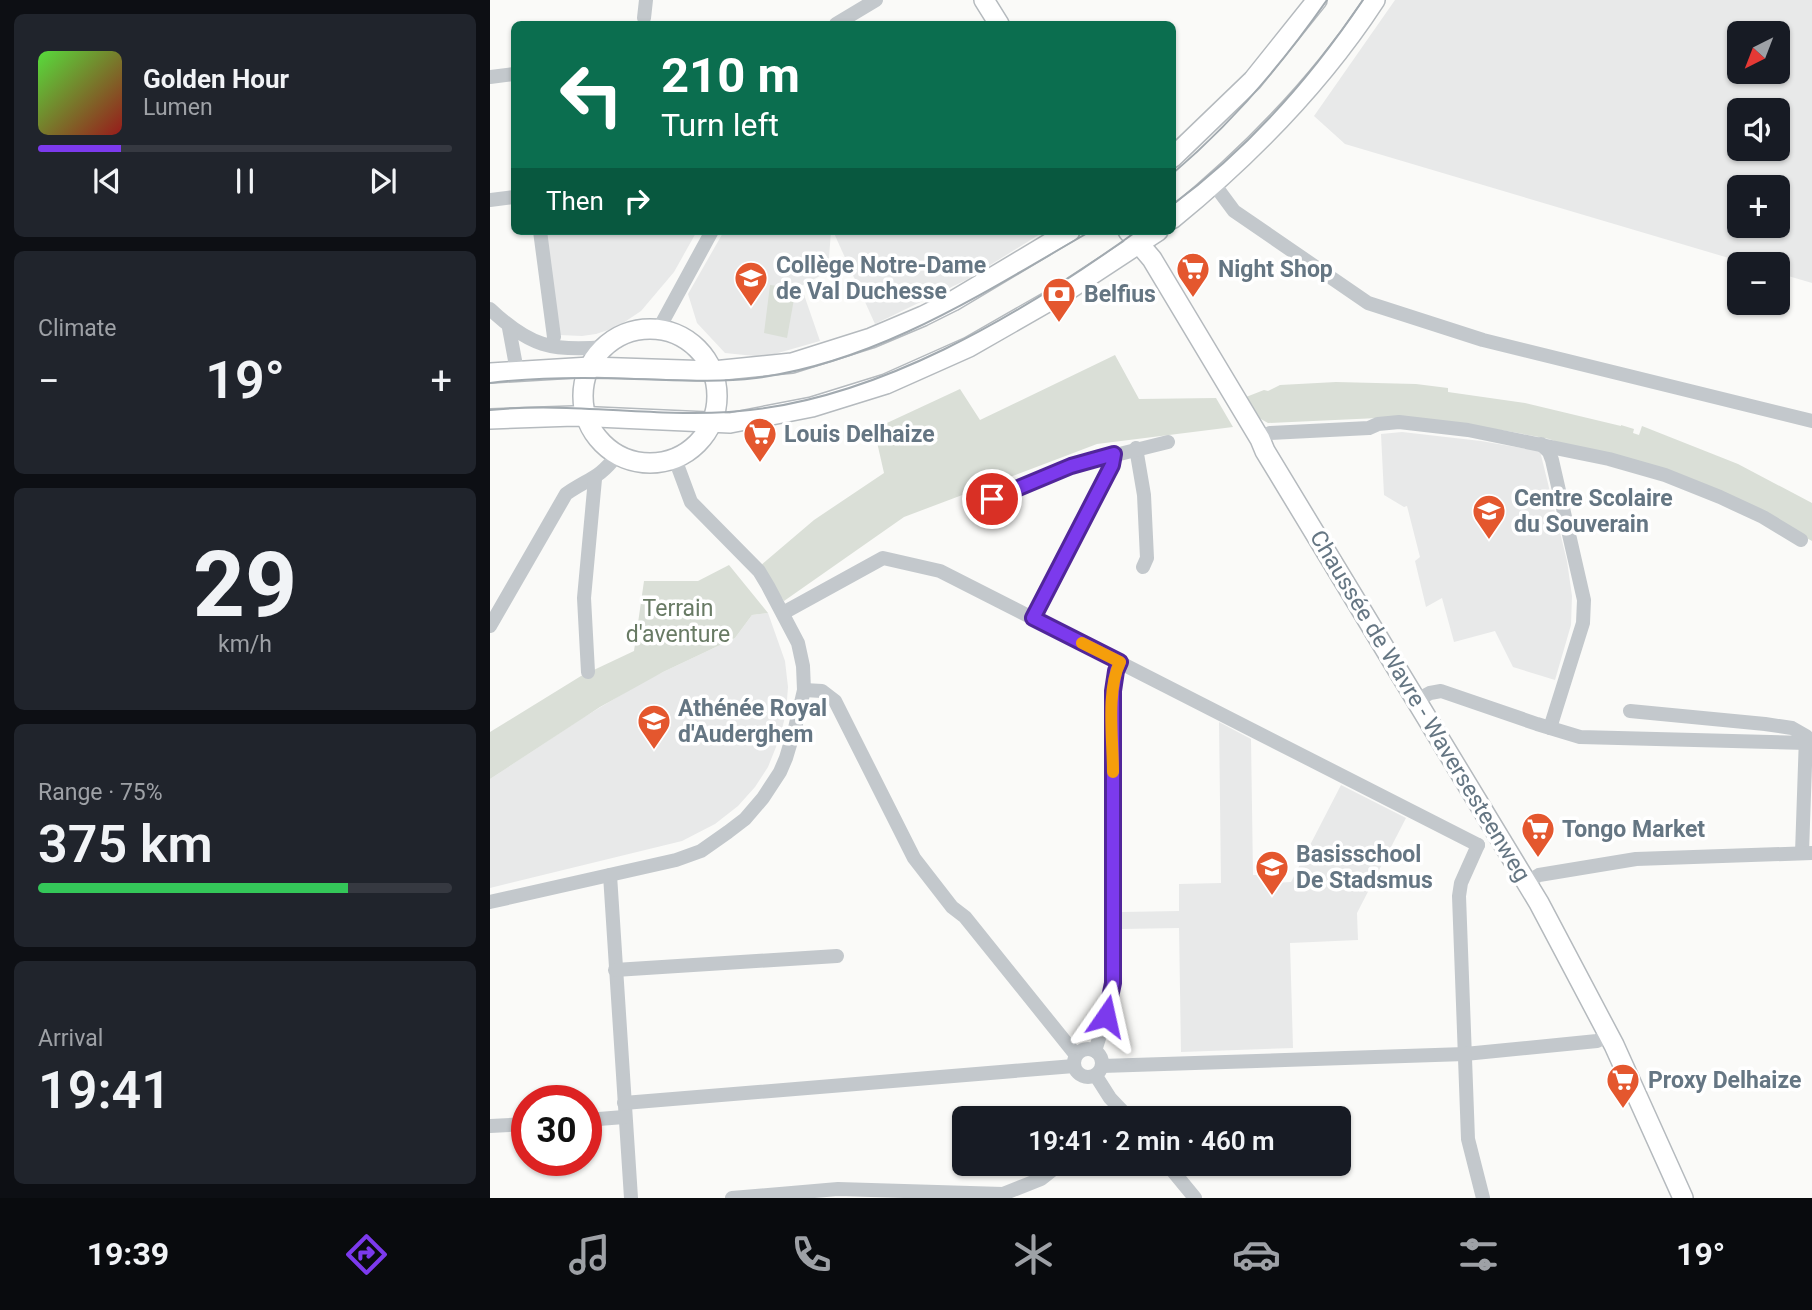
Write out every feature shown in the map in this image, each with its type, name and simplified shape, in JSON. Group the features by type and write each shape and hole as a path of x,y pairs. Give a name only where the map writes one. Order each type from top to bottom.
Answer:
{"main road":[{"path":"984,0 1000,21"},
{"path":"991,0 1001,21"},
{"path":"1176,155 1253,80 1317,0"},
{"path":"1176,216 1214,184 1287,110 1341,48 1375,0"},
{"path":"490,373 590,367 713,372 792,363 870,338 953,301 1063,235"},
{"path":"490,419 586,416 730,423 778,415 886,384 969,347 1065,292 1134,237"},
{"name":"Chaussée de Wavre - Waversesteenweg","path":"1134,237 1155,264 1260,439 1265,452 1527,882 1609,1035 1683,1198"},
{"path":"647,329 662,330 679,335 705,357 713,372 718,399 712,423 690,451 675,459 646,463 617,455 593,432 586,416 583,387 590,367 605,347 617,338 647,329"}],"street":[{"path":"644,18 646,0"},
{"path":"841,21 876,0"},
{"path":"490,77 511,74"},
{"path":"1214,184 1234,211 1368,303 1483,340 1812,421"},
{"path":"490,200 511,197"},
{"path":"541,235 554,337"},
{"path":"662,330 663,321 710,235"},
{"path":"490,309 509,328 557,348 570,350 605,347"},
{"path":"509,328 517,371"},
{"path":"1260,439 1270,433 1369,428 1378,424 1399,422 1468,430 1609,459 1665,475 1763,517 1801,540"},
{"path":"992,499 1071,466 1168,442"},
{"path":"1541,444 1552,460 1584,600 1583,623 1550,728"},
{"path":"1136,448 1144,495 1147,558 1143,567"},
{"path":"1033,618 1112,465 1114,454"},
{"path":"490,626 566,494 595,479 617,455"},
{"path":"490,902 610,876 701,851 745,819 780,772 796,728 804,690 798,643 759,571 691,502 675,459"},
{"path":"588,672 584,598 595,479"},
{"path":"783,613 883,558 940,571 1478,845"},
{"path":"1095,1051 1113,983 1113,691 1120,662"},
{"path":"804,690 822,691 835,701 914,858 952,907 973,927 1075,1061 1082,1077 1099,1071 1465,1054 1597,1041 1609,1035"},
{"path":"1418,700 1430,693 1441,691 1580,737 1622,740 1808,737"},
{"path":"1630,711 1765,724 1792,728 1808,737"},
{"path":"1527,882 1539,875 1636,859 1807,853 1808,737"},
{"path":"1483,1198 1468,1139 1460,896 1461,883 1478,845 1498,833"},
{"path":"610,876 631,1198"},
{"path":"615,970 837,956"},
{"path":"602,1116 624,1110 1075,1061 1084,1049 1095,1051 1101,1057 1099,1071 1115,1106"},
{"path":"490,1126 511,1125"},
{"path":"732,1198 838,1189 1003,1194 1045,1176"},
{"path":"1176,1176 1190,1196"}],"shaded area":[{"path":"1395,0 1812,0 1812,283 1790,277 1790,252 1727,252 1727,257 1345,144 1314,116"},
{"path":"546,235 695,235 674,272 641,311 617,327 596,334 559,335"},
{"name":"Collège Notre-Dame de Val Duchesse","path":"722,235 831,235 829,258 835,268 801,286 820,341 764,357 725,353 697,323 688,294"},
{"path":"835,235 1039,235 966,280 875,324"},
{"name":"Centre Scolaire du Souverain","path":"1402,432 1540,451 1567,561 1572,596 1571,625 1555,680 1513,667 1495,631 1454,642 1442,598 1426,607 1415,561 1420,557 1407,506 1404,507 1384,495 1381,434"},
{"name":"Athénée Royal d'Auderghem","path":"768,613 785,661 788,687 786,713 768,767 738,806 715,824 682,841 490,888 490,779 646,680 735,638 752,615"},
{"name":"Basisschool De Stadsmus","path":"1219,722 1251,739 1253,875 1272,875 1273,883 1291,882 1341,785 1406,818 1357,913 1358,940 1290,943 1293,1048 1181,1052 1179,928 1122,929 1122,912 1179,911 1179,884 1221,883"}],"green space":[{"path":"770,285 796,288 787,338 764,333"},
{"path":"1115,355 1139,399 1216,398 1233,427 1097,444 904,517 784,601 760,566 814,520 884,473 874,429 960,389 980,420"},
{"path":"1336,382 1416,384 1448,388 1448,392 1525,403 1621,425 1634,429 1633,433 1639,435 1642,426 1738,464 1812,503 1812,541 1767,516 1549,439 1400,417 1268,423 1259,418 1246,397 1280,385"},
{"name":"Terrain d'aventure","path":"729,565 768,613 752,615 735,638 663,672 600,707 490,779 490,732 581,676 634,651 644,581 698,581"}],"tram line":[{"path":"1176,171 1215,135 1255,92 1293,47 1327,0"},
{"path":"1176,202 1252,136 1300,84 1363,0"},
{"path":"490,383 562,378 725,380 801,370 845,357 930,321 1084,235"},
{"path":"490,410 550,408 669,413 729,412 783,405 838,392 891,373 996,322 1045,293 1131,235"}],"slow traffic":[{"path":"1082,643 1120,662 1113,691 1113,772"}],"place":[{"name":"Night Shop","path":"1193,299"},
{"name":"Collège Notre-Dame de Val Duchesse","path":"751,308"},
{"name":"Belfius","path":"1059,324"},
{"name":"Louis Delhaize","path":"760,464"},
{"name":"Centre Scolaire du Souverain","path":"1489,541"},
{"name":"Athénée Royal d'Auderghem","path":"654,751"},
{"name":"Tongo Market","path":"1538,859"},
{"name":"Basisschool De Stadsmus","path":"1272,897"},
{"name":"Proxy Delhaize","path":"1623,1110"}],"route":[{"path":"992,499 1071,466 1114,454 1112,465 1033,618 1120,662 1113,691 1113,983 1106,1016"}]}
